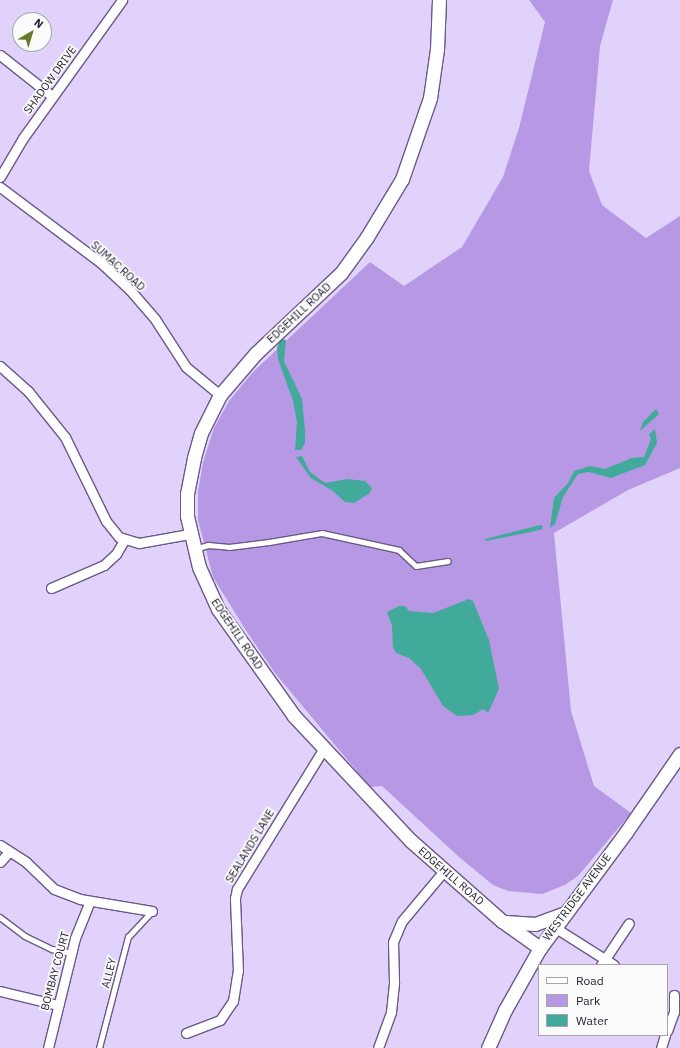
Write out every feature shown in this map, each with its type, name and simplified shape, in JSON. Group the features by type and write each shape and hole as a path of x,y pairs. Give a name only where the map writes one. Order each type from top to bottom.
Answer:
{"street":[{"name":"SHADOW DRIVE","path":"0,177 52,96 122,0"},
{"name":"EDGEHILL ROAD","path":"439,0 437,49 430,98 402,179 367,237 341,273 256,353 220,395 201,433 194,458 187,493 189,534 207,588 218,609 294,716 323,750 410,840 502,921 540,948"},
{"path":"0,55 52,96"},
{"name":"SUMAC ROAD","path":"0,187 46,220 130,290 155,319 186,367 220,395"},
{"path":"1,368 28,391 64,438 106,521 124,540 139,543 189,534"},
{"path":"51,588 104,565 116,554 124,540"},
{"name":"SEALANDS LANE","path":"186,1033 220,1020 233,1001 238,971 235,898 238,889 323,750"},
{"name":"WESTRIDGE AVENUE","path":"488,1048 505,1010 540,948 554,927 626,832 680,754"},
{"path":"0,845 8,852 26,862 54,888 90,901 152,911"},
{"path":"0,862 8,852"},
{"path":"378,1048 391,1012 394,942 402,921 444,871"},
{"name":"BOMBAY COURT","path":"48,1048 71,953 90,901"},
{"path":"502,921 536,924 564,914"},
{"path":"554,927 602,962 629,923"},
{"path":"0,991 58,1005"},
{"path":"668,1028 674,1012 674,994"},
{"path":"661,1048 666,1036"}],"lane":[{"path":"194,549 208,545 229,546 269,542 322,533 399,550 416,566 448,561"},
{"name":"ALLEY","path":"100,1048 128,937 152,911"},
{"path":"0,917 25,936 52,949 71,953"}],"green space":[{"path":"529,0 613,0 600,46 589,171 602,205 646,238 680,216 680,468 628,490 554,533 571,711 594,786 631,813 578,876 565,885 542,894 508,891 493,885 459,857 382,786 370,787 275,673 245,629 213,577 198,520 198,492 203,462 214,428 229,401 252,373 370,262 404,286 462,247 503,177 519,128 545,22"}],"water":[{"path":"281,339 286,340 284,361 302,399 305,443 301,450 295,450 297,422 293,401 278,359 277,347"},
{"path":"656,409 659,414 640,431 643,422"},
{"path":"655,429 657,443 645,465 611,478 589,472 578,474 563,497 555,524 550,528 554,498 568,483 574,471 590,466 605,469 632,458 644,457 651,439 649,434"},
{"path":"302,456 310,472 325,483 347,479 365,481 372,488 370,493 354,503 345,502 333,491 311,478 296,457"},
{"path":"540,525 543,526 542,529 531,532 486,541 485,539"},
{"path":"469,599 473,601 489,640 499,689 488,713 483,709 473,715 457,716 443,706 421,669 409,658 396,653 393,647 392,626 387,612 399,606 405,606 409,611 433,613"}]}
